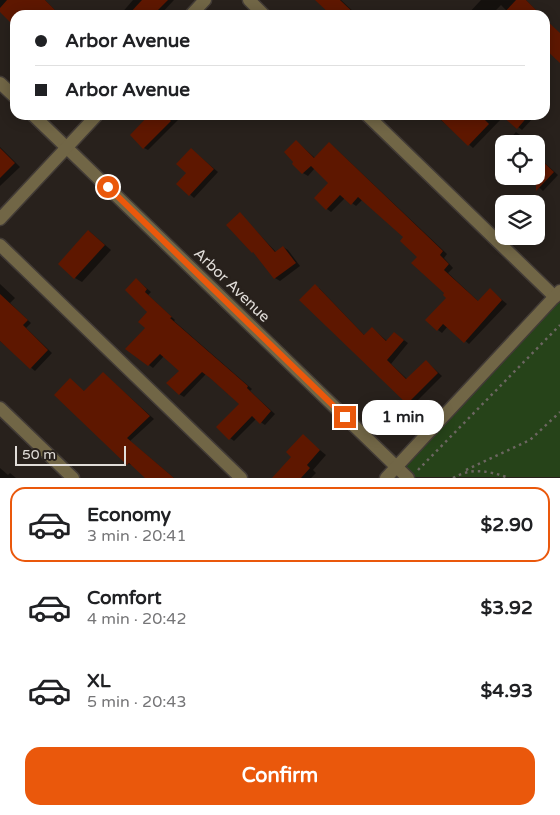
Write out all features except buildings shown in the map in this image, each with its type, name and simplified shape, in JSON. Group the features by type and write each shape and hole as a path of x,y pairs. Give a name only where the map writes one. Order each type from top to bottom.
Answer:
{"street":[{"path":"196,10 205,0"},
{"path":"249,0 259,10"},
{"path":"0,83 10,92"},
{"name":"Arbor Avenue","path":"38,120 396,466 413,474"},
{"path":"0,219 92,120"},
{"path":"372,120 557,294 386,478"},
{"path":"0,245 241,478"},
{"path":"0,408 73,478"}],"path":[{"path":"413,474 560,325"},
{"path":"454,478 466,470 530,440 560,412"},
{"path":"466,470 489,471 510,478"}],"green space":[{"path":"560,291 560,477 408,477 396,466"}],"route":[{"path":"108,187 345,417"}]}
